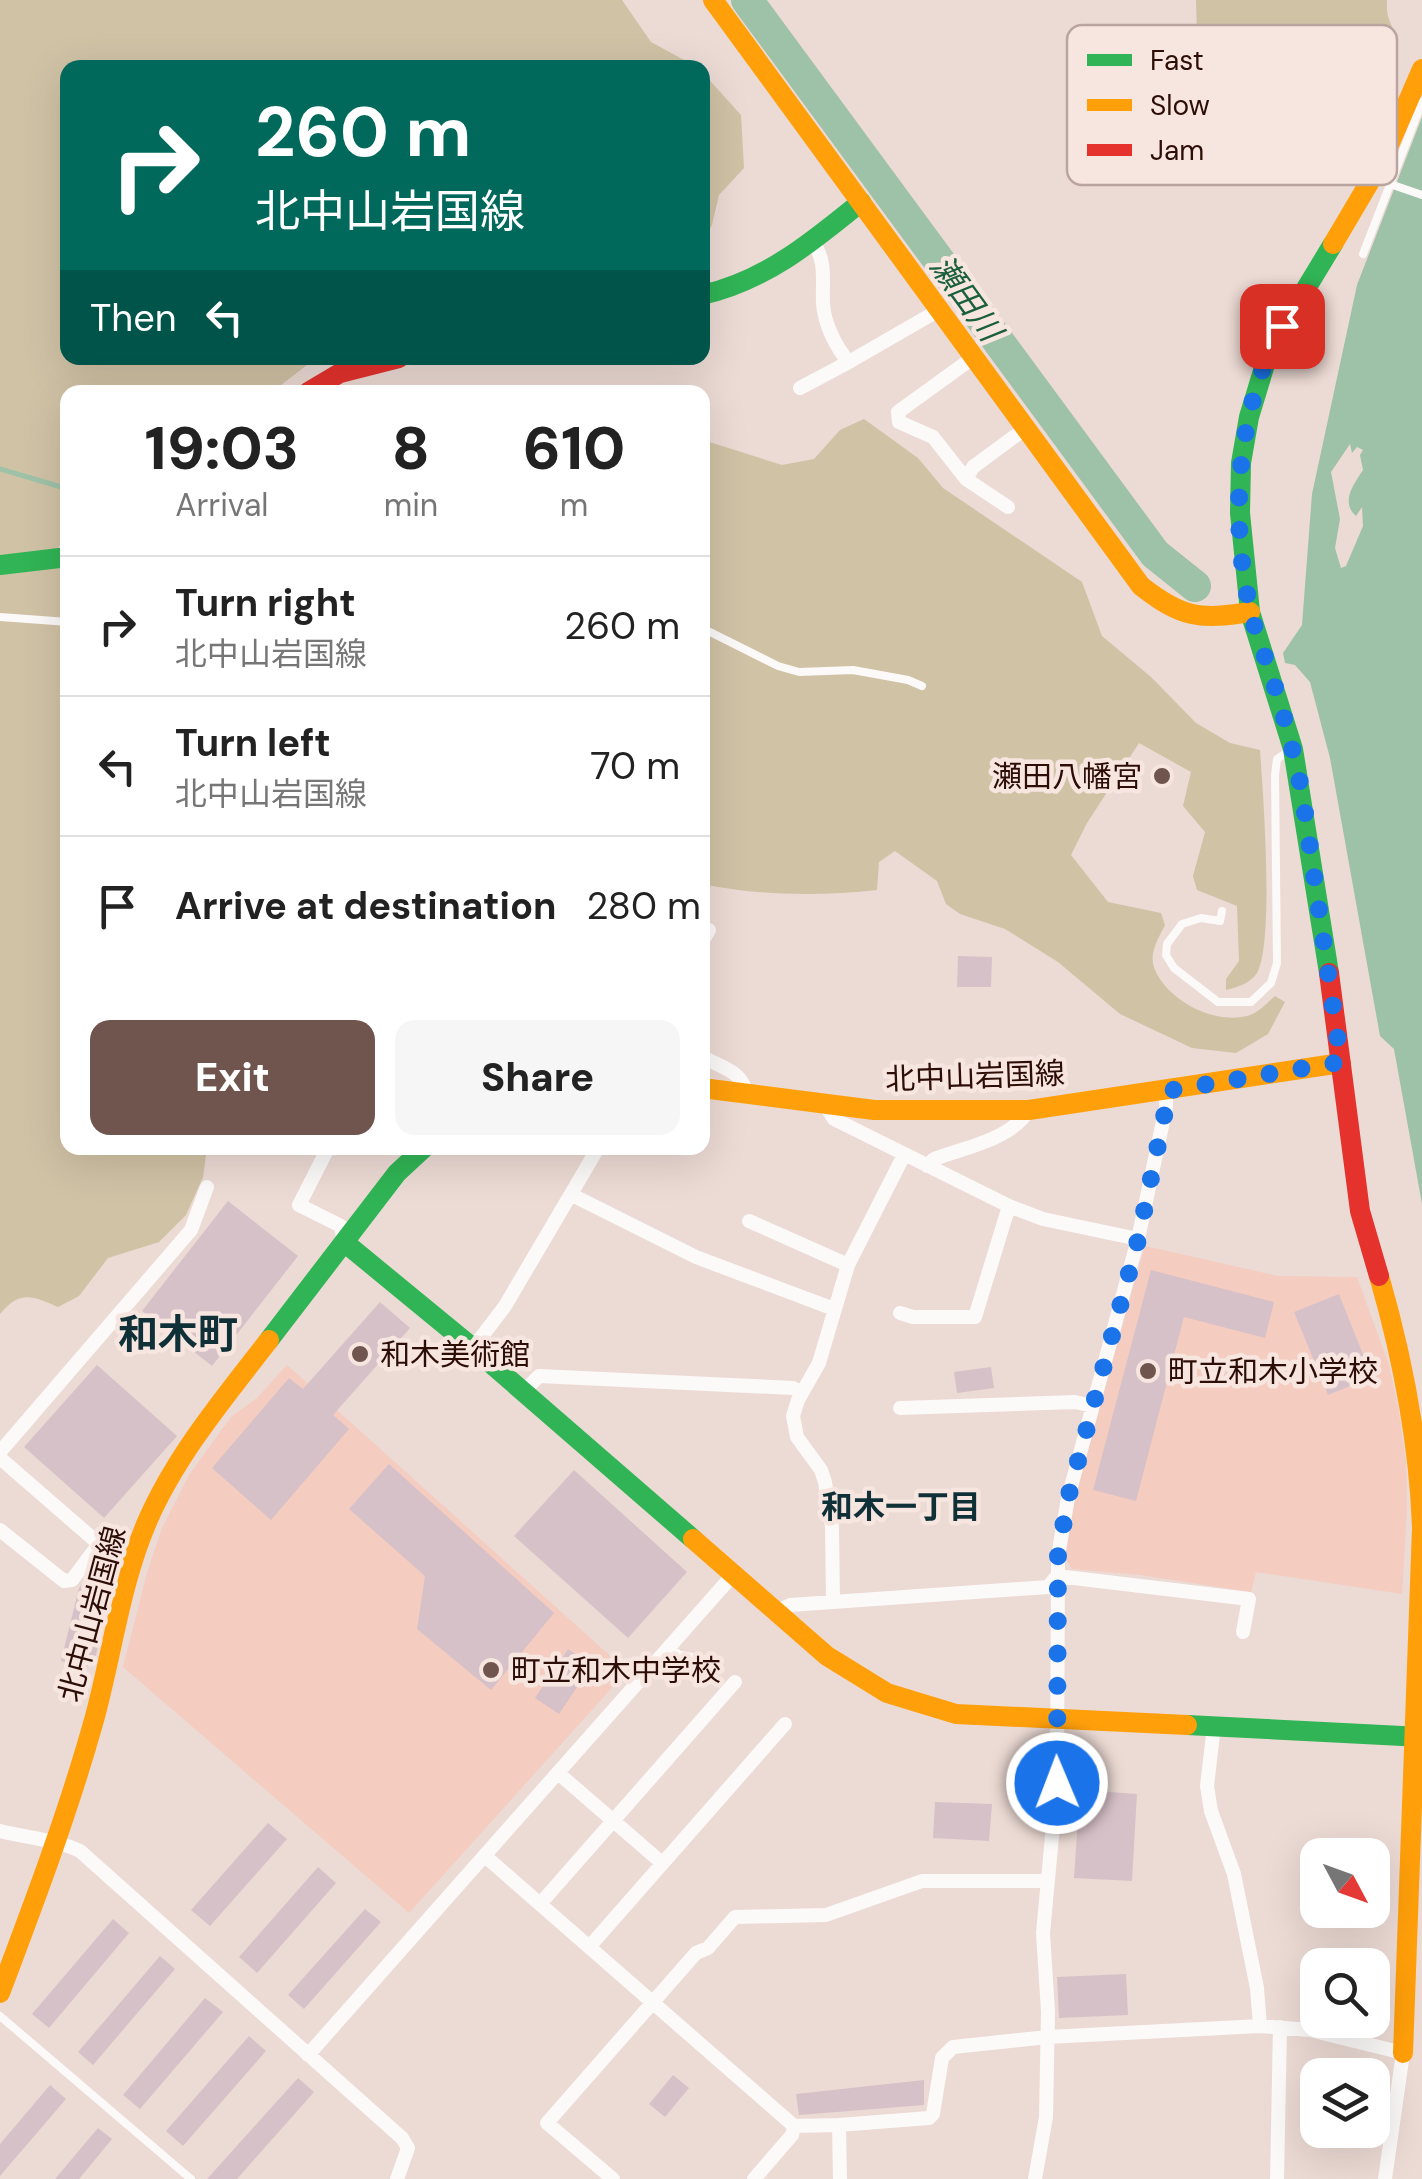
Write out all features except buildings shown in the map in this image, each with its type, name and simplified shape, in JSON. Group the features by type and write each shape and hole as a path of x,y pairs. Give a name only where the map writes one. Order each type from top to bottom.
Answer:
{"street":[{"path":"713,0 1141,586 1172,610 1196,620 1250,612"},
{"path":"1397,126 1422,68"},
{"path":"1367,185 1270,348 1241,463 1240,513 1250,612 1294,750 1360,1211 1401,1350 1420,1470 1418,1737 1402,2053 1385,2179"},
{"path":"710,294 751,283 861,202"},
{"path":"812,241 824,265 823,308 839,352 849,362"},
{"path":"800,388 939,310"},
{"path":"974,357 898,412 899,422 933,437 966,479 1008,507"},
{"path":"317,385 347,370 369,365"},
{"path":"966,479 972,468 1026,428"},
{"path":"0,565 60,558"},
{"path":"710,1061 740,1076 746,1094"},
{"name":"北中山岩国線","path":"710,1089 874,1110 1028,1110 1341,1062"},
{"path":"1035,2179 1046,2117 1048,2037 1042,1933 1057,1783 1058,1576 1068,1498 1138,1240 1166,1091"},
{"path":"826,1106 834,1119 1009,1206 1043,1219 1138,1240"},
{"path":"927,1166 934,1159 1020,1124 1028,1110"},
{"path":"324,1155 299,1204 342,1226 344,1242 472,1348 732,1576 827,1656 887,1693 956,1714 1418,1737"},
{"name":"北中山岩国線","path":"0,1992 57,1841 147,1522 176,1465 344,1242 417,1155"},
{"path":"472,1348 505,1306 594,1155"},
{"path":"833,1602 832,1527 825,1482 797,1437 793,1416 819,1364 848,1265 904,1155"},
{"path":"132,1565 118,1562 0,1455 191,1230 207,1187"},
{"path":"572,1195 696,1257 834,1309"},
{"path":"900,1313 913,1317 975,1317 1009,1206"},
{"path":"750,1220 848,1265"},
{"path":"523,1392 539,1376 793,1388 802,1392"},
{"path":"900,1408 1075,1402 1093,1406"},
{"path":"0,1530 64,1580 72,1580 99,1544"},
{"path":"308,2055 732,1576"},
{"path":"775,1612 790,1605 1048,1587 1058,1576"},
{"path":"1058,1576 1249,1600 1243,1632"},
{"path":"668,1649 677,1656 713,1664"},
{"path":"540,1904 735,1682"},
{"path":"590,1946 784,1724"},
{"path":"1214,1726 1208,1786 1211,1812 1234,1874 1257,1988 1260,2026"},
{"path":"558,1773 662,1863"},
{"path":"0,1831 43,1842 57,1841 80,1851 402,2138 408,2148 397,2179"},
{"path":"485,1856 794,2126 929,2118 933,2114 942,2058 953,2047 1048,2037 1260,2026 1310,2030 1402,2053"},
{"path":"613,2179 547,2123 696,1953 708,1948 735,1917 826,1915 922,1881 1047,1881"},
{"path":"1277,2179 1280,2027"},
{"path":"754,2179 792,2135 794,2126"},
{"path":"839,2126 840,2179"}],"lane":[{"path":"1397,166 1422,102"},
{"path":"1363,254 1390,185"},
{"path":"1393,185 1422,195"},
{"path":"0,616 60,621"},
{"path":"710,632 778,666 799,672 853,670 922,686"},
{"path":"1222,911 1220,921 1201,918 1182,924 1167,944 1166,955 1174,968 1218,1002 1251,1002 1271,982 1277,963 1275,776 1277,759 1294,750"},
{"path":"0,2016 191,2179"}],"shaded area":[{"path":"0,0 622,0 651,42 684,60 60,60 60,365 307,365 281,385 60,385 60,545 47,566 60,568 60,1155 206,1155 203,1177 186,1215 159,1242 108,1258 79,1296 58,1307 27,1297 14,1301 0,1314"},
{"path":"1196,0 1387,0 1392,25 1197,25"},
{"path":"710,81 741,115 744,168 719,195 710,229"},
{"path":"1422,117 1422,1204 1394,1049 1380,1036 1330,758 1310,682 1295,665 1285,663 1283,653 1302,625 1312,494 1357,285","holes":["1350,444 1352,453 1357,447 1363,450 1363,470 1349,505 1356,516 1362,507 1363,526 1346,566 1341,568 1335,548 1340,519 1331,472"]},
{"path":"864,419 918,458 943,488 1082,582 1102,636 1151,677 1196,723 1230,743 1260,750 1265,928 1258,971 1244,984 1226,990 1226,979 1239,961 1237,906 1197,890 1193,876 1205,832 1183,806 1191,772 1139,743 1071,855 1108,902 1161,913 1165,925 1155,947 1153,964 1162,982 1183,1001 1209,1014 1237,1018 1253,1014 1275,996 1285,1002 1268,1034 1236,1053 1192,1048 1120,1014 1058,962 1005,929 960,914 946,904 937,881 895,851 879,862 877,890 790,894 710,885 710,442 782,465 814,459 840,430"},
{"path":"1145,1246 1278,1276 1357,1277 1389,1365 1406,1462 1402,1594 1256,1572 1251,1592 1072,1569 1065,1557 1077,1487"},
{"path":"287,1365 627,1671 409,1913 123,1667 162,1528 189,1475 231,1417 257,1398"}],"waterway":[{"name":"瀬田川","path":"747,0 1155,554 1195,586"},
{"path":"0,469 60,487"}],"traffic: fast":[{"path":"710,293 767,270 861,202"},
{"path":"1329,973 1293,749 1250,612 1240,513 1241,463 1249,417 1270,348 1333,244"},
{"path":"0,565 60,558"},
{"path":"269,1340 397,1173 416,1155"},
{"path":"344,1242 693,1539"},
{"path":"1187,1725 1422,1737"}],"traffic: slow":[{"path":"713,0 1141,586 1168,605 1192,614 1250,612"},
{"path":"1397,126 1422,69"},
{"path":"1333,244 1368,185"},
{"path":"710,1089 874,1110 1029,1110 1341,1063"},
{"path":"1379,1276 1408,1400 1422,1528 1403,2053"},
{"path":"0,1993 73,1789 94,1720 123,1595 147,1522 187,1450 269,1340"},
{"path":"693,1539 827,1656 887,1693 956,1714 1187,1725"}],"traffic: jam":[{"path":"320,385 340,373 371,365"},
{"path":"1329,973 1360,1211 1379,1276"}],"place":[{"name":"瀬田八幡宮","path":"1162,776"},
{"name":"和木美術館","path":"360,1354"},
{"name":"町立和木小学校","path":"1148,1371"},
{"name":"町立和木中学校","path":"491,1670"}],"district":[{"name":"和木町","path":"178,1334"},
{"name":"和木一丁目","path":"901,1507"}],"route":[{"path":"1057,1783 1058,1556 1068,1498 1138,1240 1166,1091 1341,1062 1294,750 1250,612 1245,582 1241,463 1260,378 1282,326"}]}
